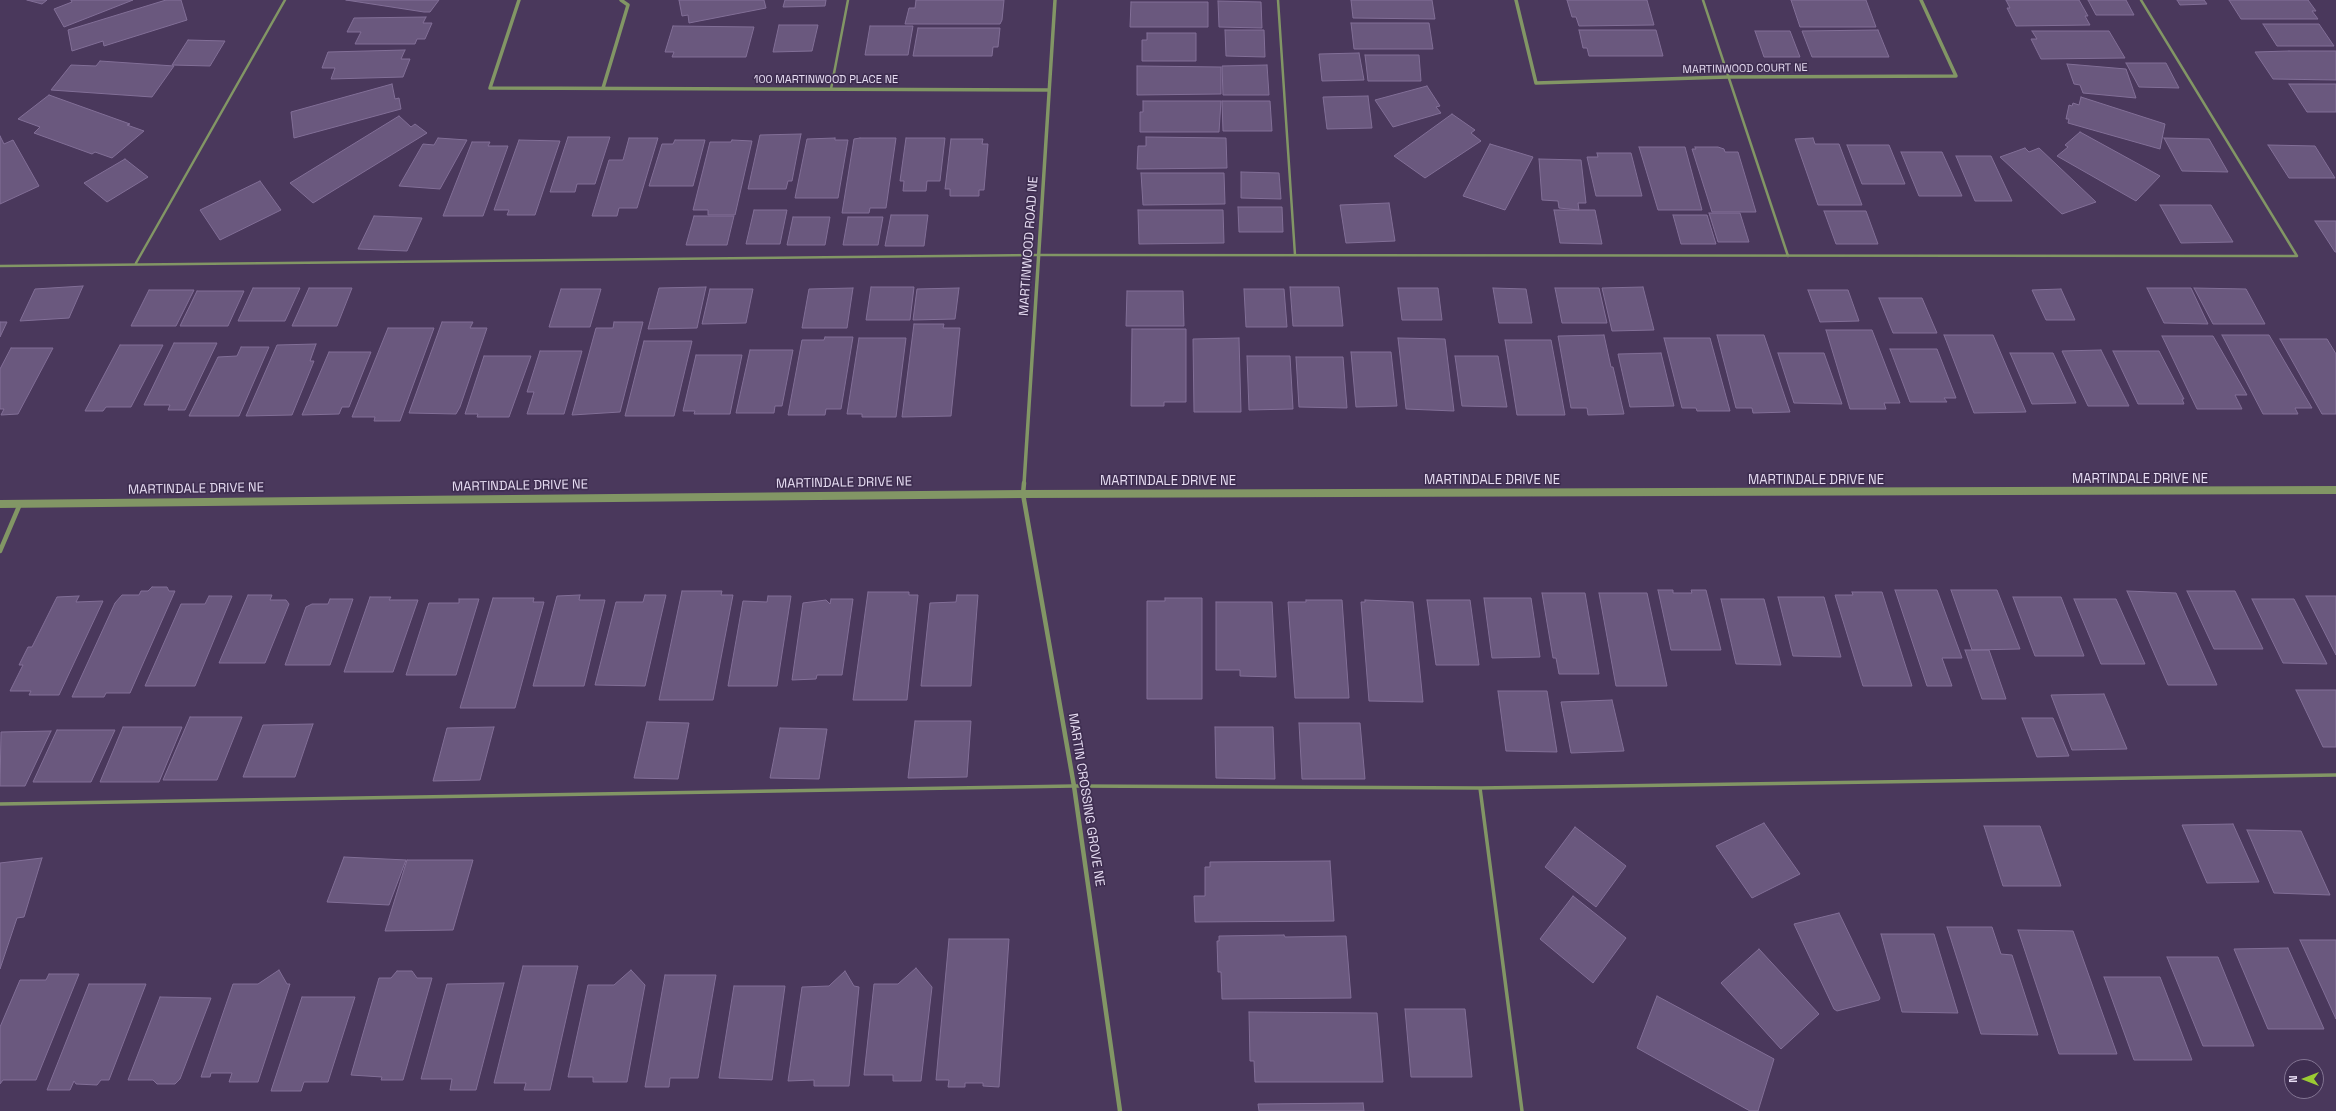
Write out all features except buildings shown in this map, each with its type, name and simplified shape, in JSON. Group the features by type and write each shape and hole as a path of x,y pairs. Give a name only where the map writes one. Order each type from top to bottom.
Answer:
{"street":[{"name":"100 MARTINWOOD PLACE NE","path":"520,0 490,88 1049,90"},
{"path":"603,88 628,5 621,0"},
{"name":"MARTINWOOD ROAD NE","path":"1023,494 1055,0"},
{"name":"MARTINWOOD COURT NE","path":"1516,0 1536,83 1728,77 1956,76 1921,0"},
{"name":"MARTINDALE DRIVE NE","path":"0,504 1023,494 2336,490"},
{"name":"MARTIN CROSSING GROVE NE","path":"1023,494 1074,786 1120,1111"},
{"path":"0,551 20,503"}],"lane":[{"path":"136,263 285,0"},
{"path":"832,89 848,0"},
{"path":"1278,0 1295,255"},
{"path":"1703,0 1788,256"},
{"path":"0,266 136,263 1038,255 2297,256 2141,0"},
{"path":"0,804 1074,786 1480,788 2336,775"},
{"path":"1480,788 1522,1111"}]}
